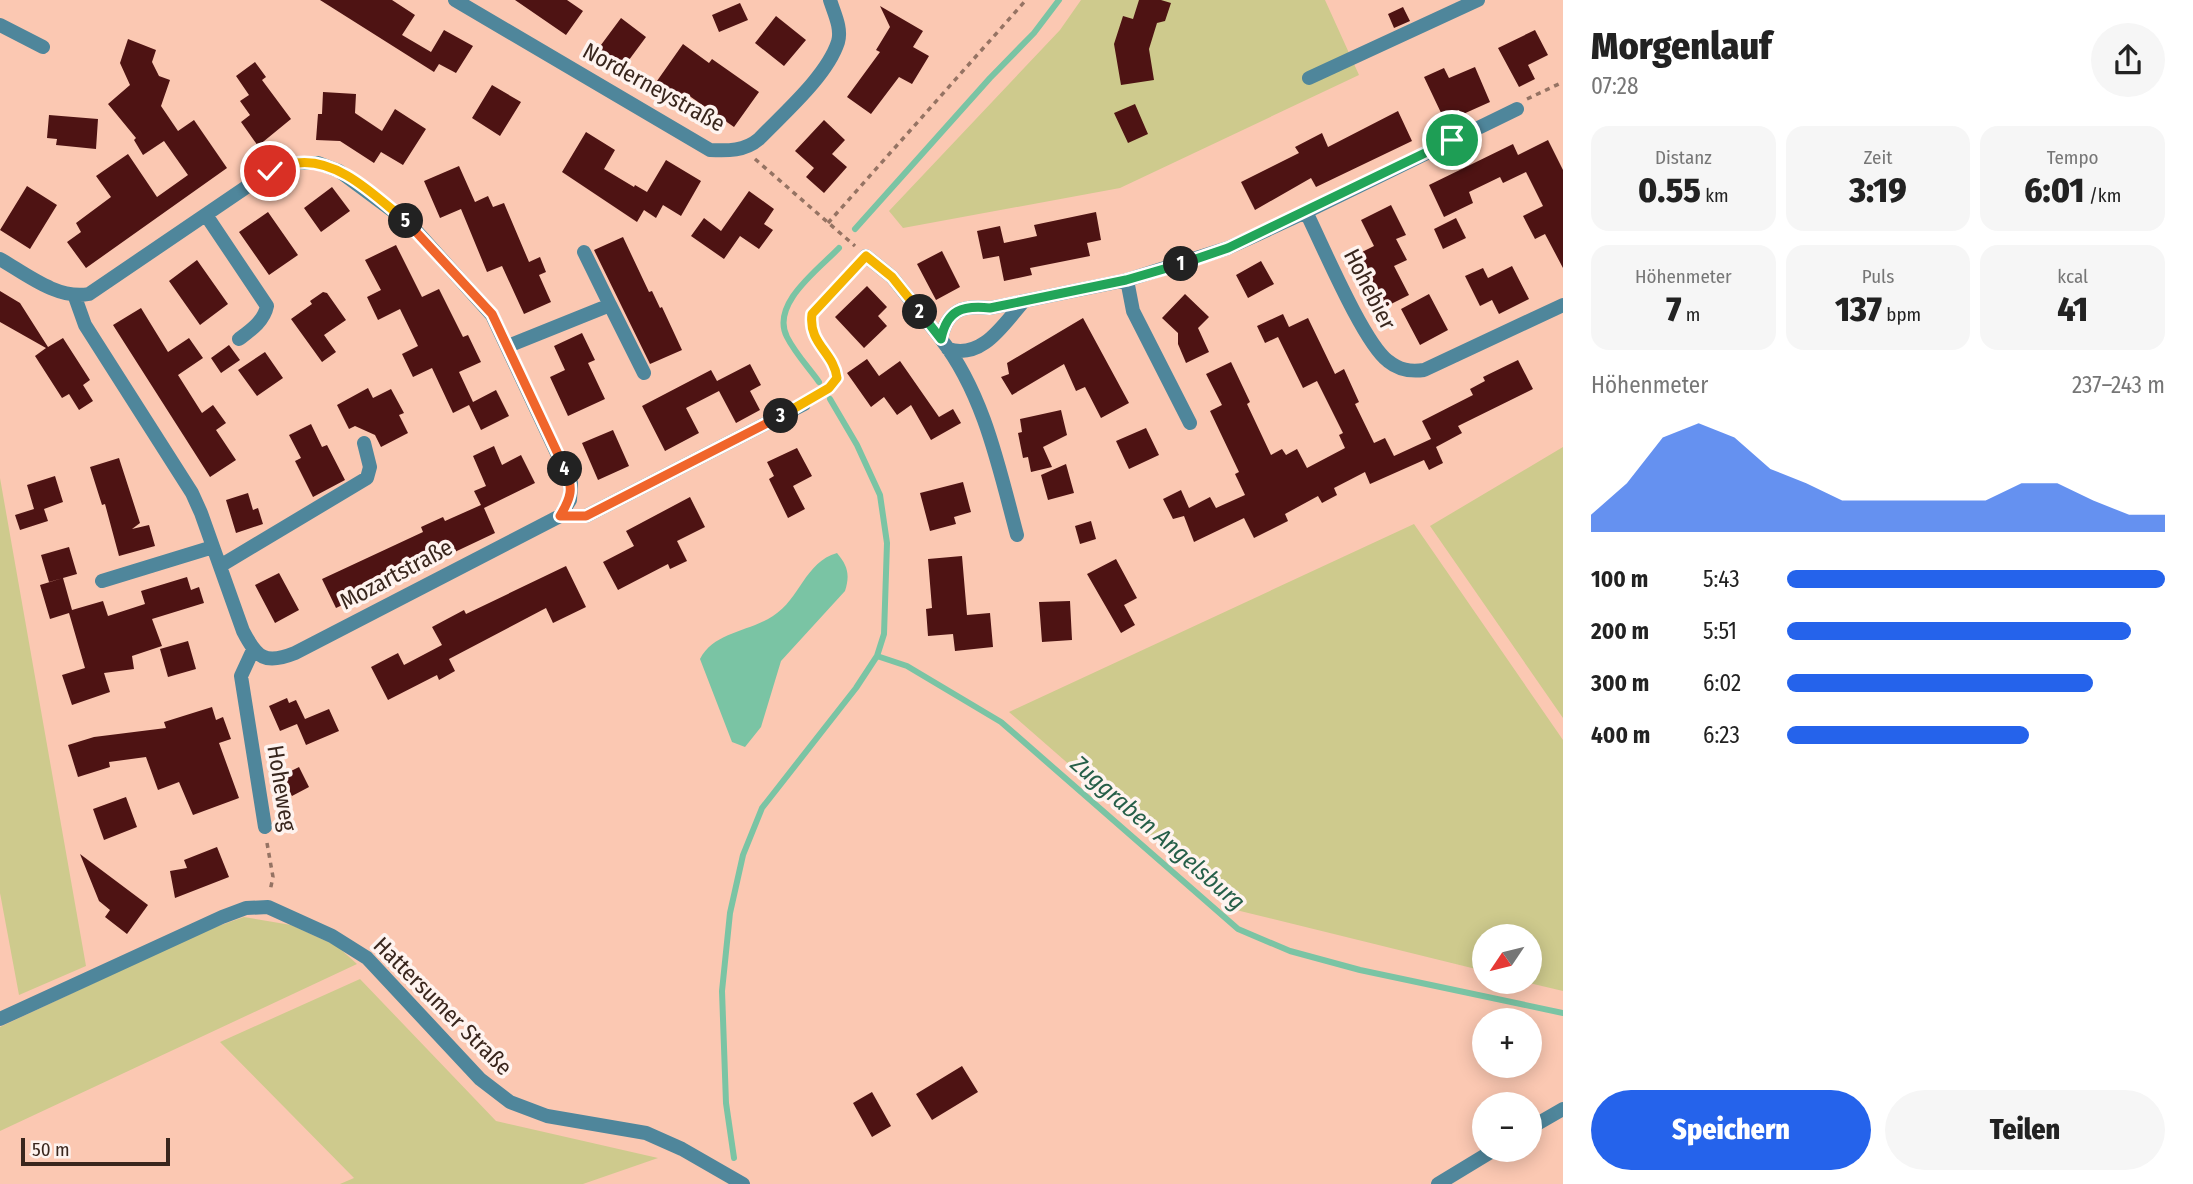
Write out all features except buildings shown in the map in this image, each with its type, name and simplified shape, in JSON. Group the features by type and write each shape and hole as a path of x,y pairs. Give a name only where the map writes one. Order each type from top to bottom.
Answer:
{"street":[{"name":"Norderneystraße","path":"455,0 710,150 730,151 760,139 813,82 830,58 839,40 838,22 830,0"},
{"path":"1309,78 1478,0"},
{"path":"0,25 43,47"},
{"path":"945,344 944,323 960,310 1024,301 1126,280 1228,248 1517,109"},
{"path":"0,259 59,292 75,297 89,294 270,171 297,163 318,163 339,171 409,223 492,314 571,483 570,500 560,516"},
{"name":"Hohebier","path":"1306,212 1375,348 1397,368 1412,372 1424,370 1563,304"},
{"path":"206,215 267,306 265,314 256,326 239,339"},
{"path":"584,252 644,373"},
{"path":"866,256 892,277 945,344 967,380 982,418 1017,535"},
{"path":"1126,280 1133,311 1190,423"},
{"path":"75,297 85,325 192,493 243,631 253,650"},
{"path":"945,344 960,352 987,342 1002,329 1024,301"},
{"path":"508,346 610,306"},
{"name":"Mozartstraße","path":"253,650 266,659 280,659 295,653 472,559 560,516 586,516 804,404"},
{"path":"220,566 367,478 370,467 364,443"},
{"path":"102,581 213,547"},
{"name":"Hoheweg","path":"253,650 241,676 265,828"},
{"path":"0,1018 222,917 246,908 268,906"},
{"name":"Hattersumer Straße","path":"268,906 332,936 367,958 480,1079 510,1102 547,1116 646,1133 682,1149 743,1184"},
{"path":"1542,1121 1563,1109"},
{"path":"1438,1184 1474,1162"}],"path":[{"path":"828,223 1026,0"},
{"path":"1517,109 1529,98 1563,82"},
{"path":"743,148 866,256 812,314 813,335 836,370 837,378 829,388 804,404"},
{"name":"Hoheweg","path":"265,828 273,877 268,906"}],"shaded area":[{"path":"1081,0 1325,0 1359,75 1120,188 903,228 889,211 1060,30"},
{"path":"1563,447 1563,718 1430,526"},
{"path":"0,478 86,966 19,995 0,893"},
{"path":"1414,524 1563,740 1563,991 1542,986 1542,924 1472,924 1472,968 1236,910 1009,712"},
{"path":"837,553 847,571 845,591 781,661 761,727 745,747 732,742 700,659 714,643 773,616 790,600 817,564"},
{"path":"244,917 291,925 337,946 357,964 0,1131 0,1027 207,930"},
{"path":"360,979 496,1121 658,1158 583,1184 340,1184 354,1178 220,1042"}],"waterway":[{"path":"855,229 990,78 1034,33 1059,0"},
{"path":"819,382 787,337 785,312 799,288 839,248"},
{"path":"734,1158 726,1103 722,991 730,913 743,855 762,808 856,688 877,656 884,634 887,543 880,495 857,445 830,399"},
{"name":"Zuggraben Angelsburg","path":"877,656 907,666 1001,722 1238,929 1290,951 1360,970 1563,1013"}],"route":[{"path":"270,171 297,163 318,163 339,171 409,223 449,265 492,314 571,483 570,500 560,516 586,516 759,428 829,388 837,378 836,370 813,335 812,314 866,256 892,277 941,339 944,323 960,310 974,306 990,308 1126,280 1191,261 1228,248 1306,212 1452,140"}]}
